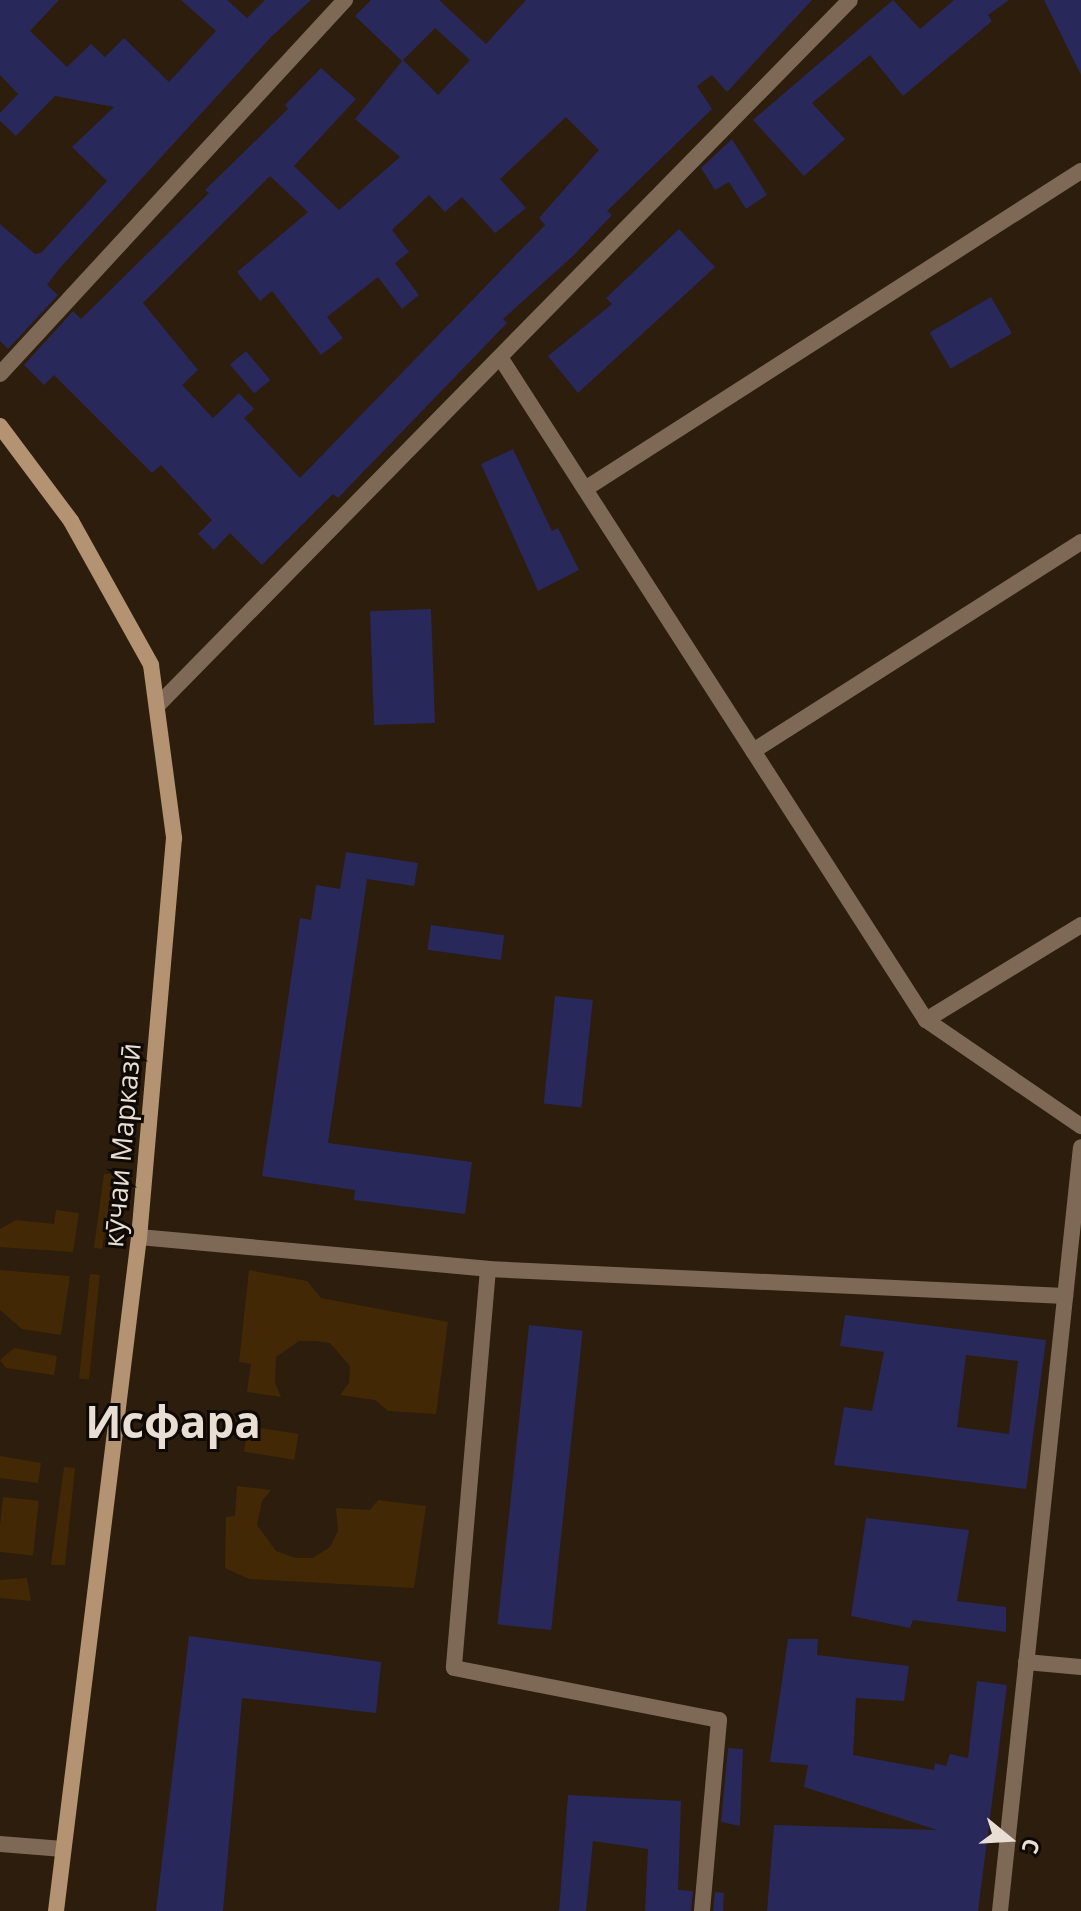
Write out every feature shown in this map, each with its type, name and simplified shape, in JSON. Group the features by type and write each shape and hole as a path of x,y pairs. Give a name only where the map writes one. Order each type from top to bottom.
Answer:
{"main road":[{"name":"кӯчаи Марказӣ","path":"0,426 71,521 151,665 159,704 174,838 139,1237 56,1911"}],"street":[{"path":"0,374 345,0"},
{"path":"159,704 850,0"},
{"path":"585,489 1081,171"},
{"path":"500,357 926,1020 1081,1126"},
{"path":"753,751 1081,542"},
{"path":"926,1020 1081,925"},
{"path":"1000,1911 1081,1147"},
{"path":"139,1237 488,1269 1065,1296"},
{"path":"488,1269 454,1668 719,1720 702,1911"},
{"path":"1026,1662 1081,1667"},
{"path":"0,1844 63,1849"}],"shaded area":[{"path":"104,1174 114,1174 102,1249 94,1248"},
{"path":"56,1210 79,1213 73,1252 0,1247 0,1229 16,1220 54,1224"},
{"path":"0,1270 70,1276 61,1335 22,1329 0,1310"},
{"path":"249,1270 307,1281 321,1298 448,1322 436,1414 388,1411 375,1400 340,1395 349,1383 350,1366 330,1343 315,1341 299,1341 276,1357 275,1383 281,1397 247,1392 251,1364 239,1362"},
{"path":"90,1274 100,1275 89,1379 79,1378"},
{"path":"14,1348 57,1356 54,1375 6,1368 0,1360"},
{"path":"248,1426 298,1434 294,1460 244,1452"},
{"path":"0,1456 41,1463 38,1483 0,1478"},
{"path":"64,1467 75,1468 65,1565 51,1565"},
{"path":"237,1486 271,1490 262,1501 257,1525 276,1551 296,1558 313,1558 330,1547 338,1531 336,1508 370,1510 378,1500 426,1506 414,1588 249,1579 225,1568 226,1517 235,1516"},
{"path":"3,1497 39,1501 33,1555 0,1552"},
{"path":"27,1578 31,1601 0,1598 0,1580"}],"building":[{"path":"0,0 59,0 30,31 67,67 91,44 105,57 124,38 169,82 216,31 181,0 227,0 247,18 265,0 311,0 271,37 59,269 47,285 58,295 8,349 0,341 0,224 35,254 41,253 107,181 72,147 114,107 55,96 16,136 0,121 0,113 18,94 0,75"},
{"path":"371,0 439,0 486,44 526,0 812,0 727,92 712,75 697,86 712,109 607,211 612,215 574,255 503,319 507,323 338,498 333,494 262,565 230,533 214,550 198,534 212,520 161,465 152,473 54,375 44,385 24,365 73,311 81,319 209,193 205,190 288,109 285,105 321,68 356,99 294,166 339,210 400,157 355,119 402,61 355,16","holes":["435,28 470,60 438,95 403,60","566,117 599,150 539,218 545,225 300,478 244,418 254,409 239,393 213,418 182,385 198,370 143,303 270,176 308,212 237,272 260,301 272,291 321,355 343,338 327,317 378,277 402,309 419,295 395,263 409,252 392,230 429,195 445,212 462,197 495,233 526,208 500,179"]},
{"path":"893,0 920,29 954,0 1009,0 988,15 992,21 903,96 870,55 812,103 845,139 804,176 753,120"},
{"path":"1044,0 1081,0 1081,75"},
{"path":"732,139 767,195 746,209 729,182 715,190 701,168"},
{"path":"679,229 715,267 578,393 548,356 612,304 606,298"},
{"path":"991,297 1012,333 951,369 930,332"},
{"path":"246,351 270,380 254,394 230,364"},
{"path":"513,449 552,531 558,528 579,570 538,591 481,464"},
{"path":"431,609 435,723 374,725 370,611"},
{"path":"346,852 418,863 414,886 367,879 328,1143 472,1162 465,1214 354,1200 355,1190 262,1176 300,918 311,920 316,885 340,889"},
{"path":"431,925 504,935 501,960 428,950"},
{"path":"555,996 593,1000 582,1107 544,1103"},
{"path":"845,1315 1046,1340 1026,1489 834,1465 844,1407 872,1411 884,1352 840,1346","holes":["966,1355 1018,1361 1009,1434 957,1427"]},
{"path":"529,1325 583,1331 551,1630 498,1624"},
{"path":"866,1518 969,1530 957,1601 1006,1607 1006,1632 913,1620 910,1628 851,1616"},
{"path":"189,1636 381,1662 376,1713 242,1698 223,1911 156,1911"},
{"path":"788,1639 818,1639 817,1655 909,1666 904,1701 856,1698 853,1755 934,1770 935,1763 946,1766 950,1754 968,1758 977,1681 1007,1685 978,1911 767,1911 774,1825 937,1830 804,1787 808,1765 770,1762"},
{"path":"728,1748 743,1749 740,1826 721,1822"},
{"path":"568,1795 681,1801 678,1890 693,1891 691,1911 645,1911 648,1849 593,1841 586,1911 559,1911"},
{"path":"715,1892 724,1893 723,1911 713,1911"}],"district":[{"name":"Исфара","path":"173,1421"}]}
